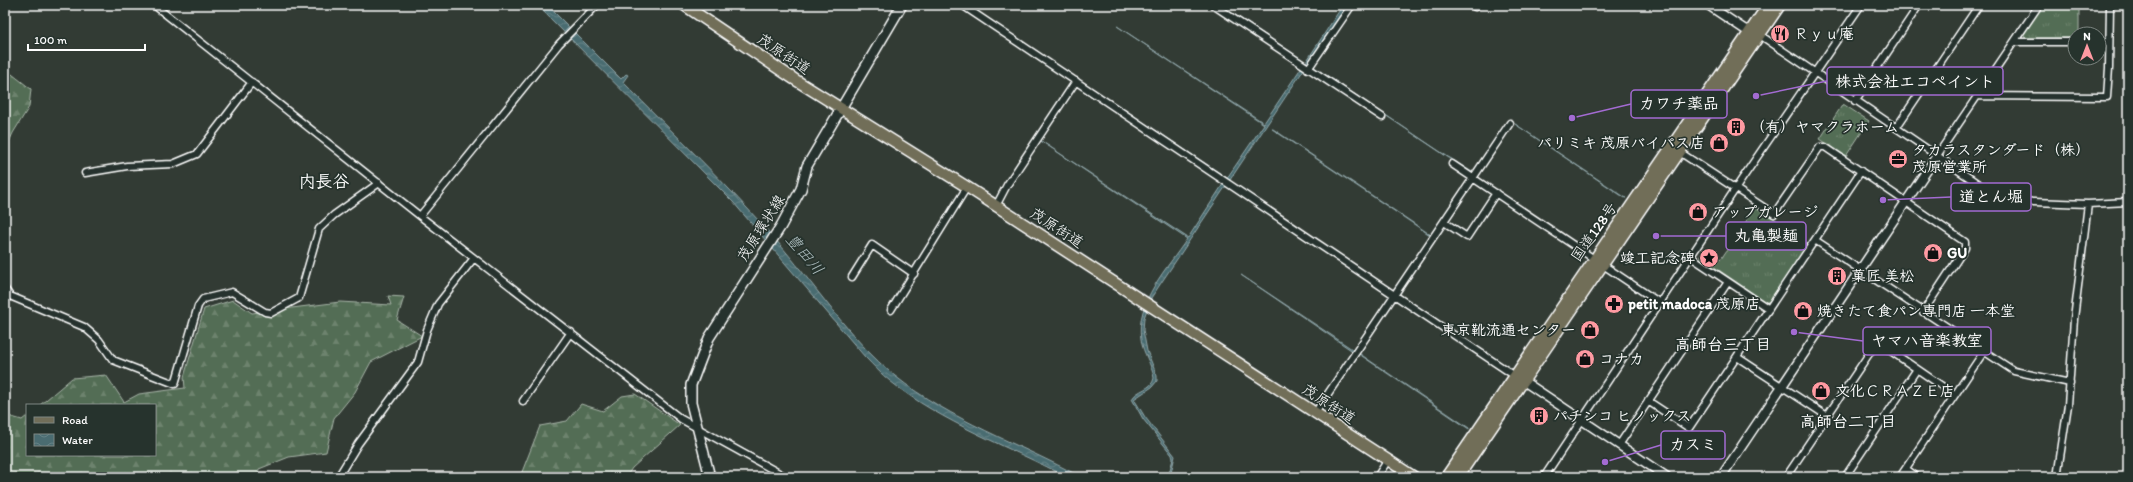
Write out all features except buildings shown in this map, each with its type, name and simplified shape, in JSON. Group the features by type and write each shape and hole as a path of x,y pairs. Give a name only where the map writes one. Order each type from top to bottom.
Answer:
{"main road":[{"name":"茂原街道","path":"684,5 794,79 967,187 1414,477"},
{"name":"茂原環状線","path":"710,477 691,403 691,385 709,338 781,227 801,189 807,166 902,5"},
{"name":"国道128号","path":"1755,33 1768,5"},
{"name":"国道128号","path":"1446,477 1515,376 1598,262 1755,33 1780,5"},
{"name":"国道128号","path":"1458,477 1524,381 1598,262"}],"street":[{"path":"154,5 420,216 681,419 786,477"},
{"path":"420,216 559,44 597,5"},
{"path":"962,5 1667,477"},
{"path":"1213,5 1382,117"},
{"path":"1308,69 1352,5"},
{"path":"1472,5 1475,7 1476,5"},
{"path":"1708,5 1755,33 1816,73 1936,157 2005,200 2088,204 2128,202"},
{"path":"1544,477 1861,5"},
{"path":"1854,101 1919,5"},
{"path":"1896,128 1979,5"},
{"path":"1721,477 2038,5"},
{"path":"1978,96 2107,97 2110,42 2110,5"},
{"path":"2014,42 2067,42"},
{"path":"996,206 1007,185 1076,81"},
{"path":"85,174 127,166 173,164 197,154 252,82"},
{"path":"1315,413 1510,123"},
{"path":"1676,149 1774,214 1820,147 1825,147 1907,201 1911,206 1963,239 1966,245 1923,312"},
{"path":"1452,164 1660,304"},
{"path":"1648,402 1689,428 1861,171"},
{"path":"5,289 10,296 92,332 113,360 175,384 198,306 203,299 232,292 265,312 271,312 299,298 320,229 334,214 379,182"},
{"path":"891,310 967,187"},
{"path":"1444,222 1467,237 1496,193"},
{"path":"2057,477 2070,383 2074,319 2088,204"},
{"path":"1815,240 1983,353 2014,372 2070,383"},
{"path":"852,277 872,246 914,274"},
{"path":"1691,257 1769,309"},
{"path":"338,477 358,444 418,362 427,330 438,304 474,258"},
{"path":"1619,445 1728,282"},
{"path":"523,401 571,332"},
{"path":"1786,477 1875,345 1882,345 1955,395"},
{"path":"1900,477 1983,353"},
{"path":"1737,357 1826,416"},
{"path":"1845,477 1917,369"},
{"path":"1377,477 1388,460"},
{"path":"1906,469 1917,477"}],"green space":[{"path":"2042,5 2079,5 2079,26 2067,26 2067,38 2025,38 2023,34"},
{"path":"5,53 8,71 31,89 29,107 13,133 5,151"},
{"path":"1843,104 1869,121 1846,156 1820,139"},
{"path":"1755,208 1772,217 1808,244 1769,302 1766,302 1701,258 1701,255 1706,249 1721,259"},
{"path":"388,296 404,297 397,320 422,336 371,362 355,392 334,418 326,452 289,457 259,469 257,477 5,477 5,415 22,420 26,417 26,456 156,456 156,404 41,404 72,378 106,375 124,402 139,394 185,388 184,377 204,309 233,300 252,313 340,302 391,305"},
{"path":"635,394 680,425 632,468 626,477 520,477 540,426 567,421 581,404 603,411 622,396"}],"water":[{"path":"537,5 547,5 621,79 626,74 628,75 623,82 757,219 848,329 879,362 895,376 916,392 962,419 1081,477 1067,477 953,422 910,396 880,372 865,357 733,202"},
{"path":"1220,5 1306,62 1341,8 1337,5 1342,7 1347,5 1151,298 1144,318 1143,330 1147,351 1157,376 1157,381 1152,387 1134,399 1145,417 1175,456 1170,477 1168,477 1173,459 1172,455 1143,419 1132,399 1137,393 1150,385 1154,378 1141,340 1140,326 1143,312 1154,286 1187,239 1041,141 1188,238 1264,124 1117,26 1264,123 1305,62"},
{"path":"1314,67 1450,158 1449,158"},
{"path":"1515,124 1626,198 1625,198"},
{"path":"1273,129 1431,235 1430,235"},
{"path":"1450,158 1472,172 1472,173"},
{"path":"1241,275 1355,351 1354,352"},
{"path":"1359,354 1469,428 1469,429"}],"place":[{"name":"Ｒｙｕ庵","path":"1780,34"},
{"name":"株式会社エコペイント","path":"1756,96"},
{"name":"カワチ薬品","path":"1572,118"},
{"name":"（有）ヤマクラホーム","path":"1736,127"},
{"name":"パリミキ 茂原バイパス店","path":"1719,143"},
{"name":"タカラスタンダード（株） 茂原営業所","path":"1898,159"},
{"name":"道とん堀","path":"1883,200"},
{"name":"アップガレージ","path":"1698,212"},
{"name":"丸亀製麺","path":"1656,236"},
{"name":"GU","path":"1933,253"},
{"name":"竣工記念碑","path":"1709,258"},
{"name":"菓匠 美松","path":"1837,276"},
{"name":"petit madoca 茂原店","path":"1614,304"},
{"name":"焼きたて食パン専門店 一本堂","path":"1803,311"},
{"name":"東京靴流通センター","path":"1590,330"},
{"name":"ヤマハ音楽教室","path":"1794,332"},
{"name":"コナカ","path":"1585,359"},
{"name":"文化ＣＲＡＺＥ店","path":"1821,391"},
{"name":"パチンコ ヒノックス","path":"1539,416"},
{"name":"カスミ","path":"1605,462"}],"district":[{"name":"内長谷","path":"324,181"},
{"name":"高師台三丁目","path":"1723,344"},
{"name":"高師台二丁目","path":"1848,421"}],"water label":[{"name":"豊田川","path":"805,254"}]}
